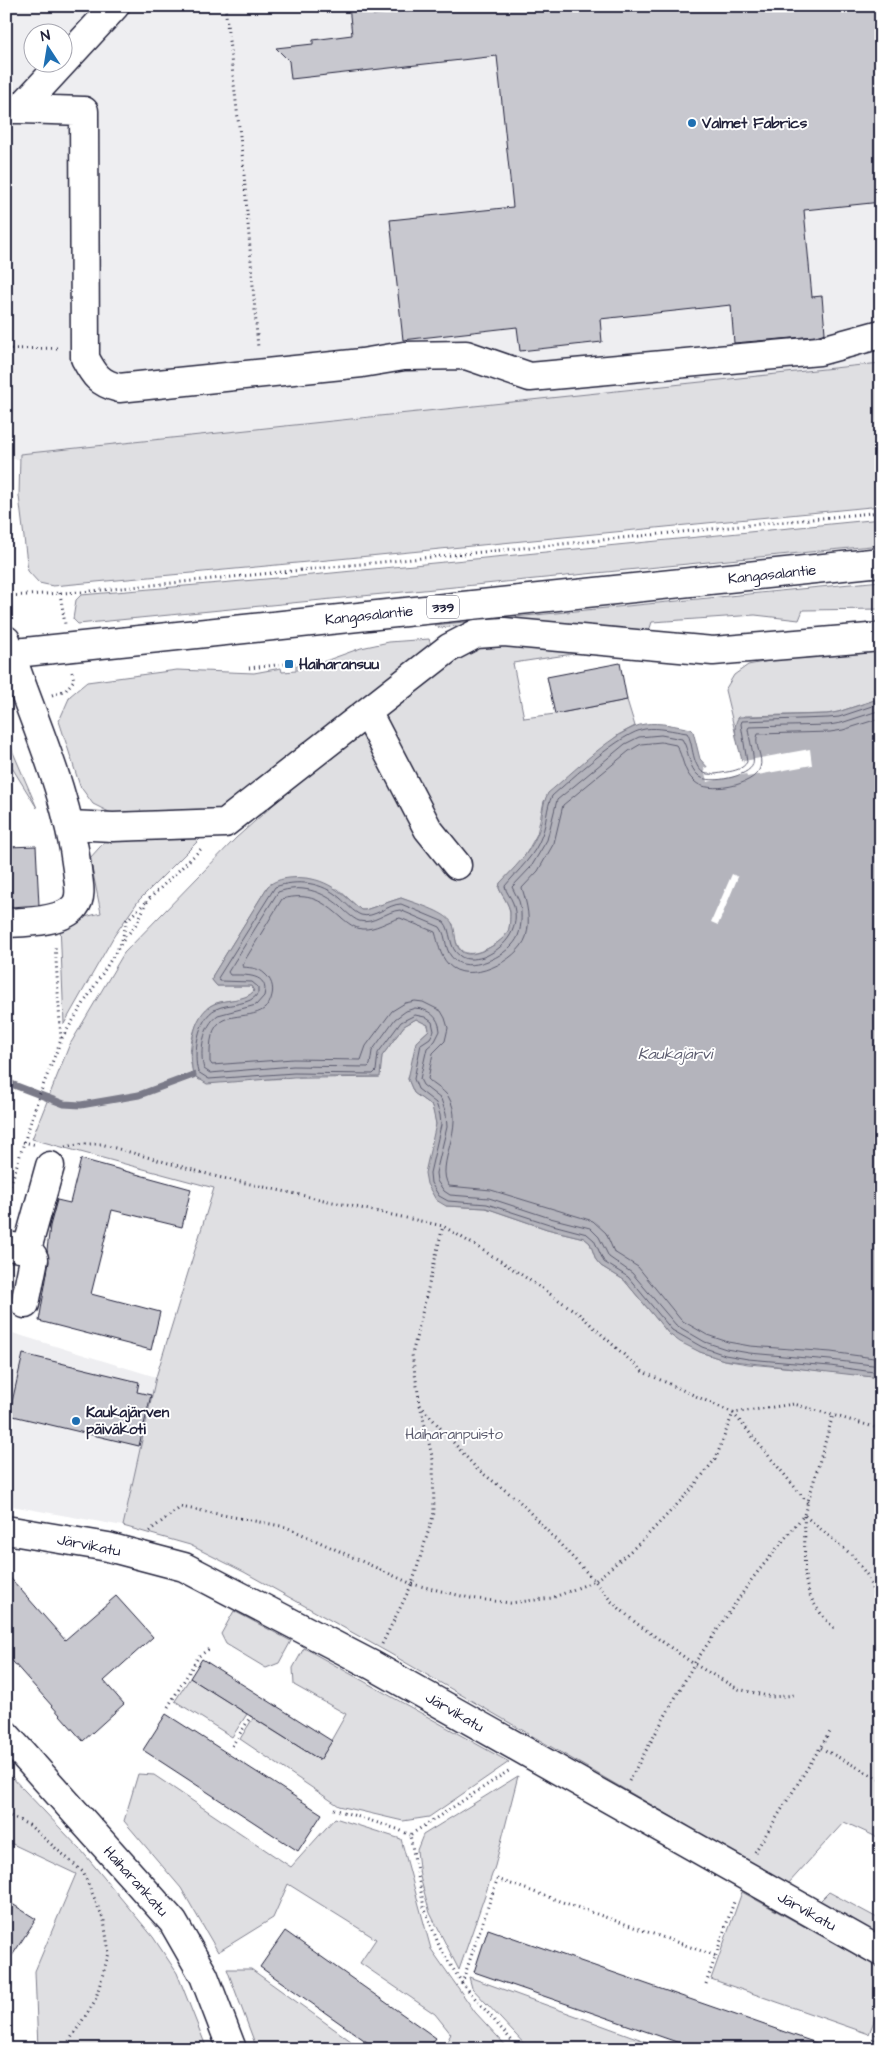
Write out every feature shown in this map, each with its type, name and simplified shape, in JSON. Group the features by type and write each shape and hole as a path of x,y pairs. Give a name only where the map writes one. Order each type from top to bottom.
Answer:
{"street":[{"path":"13,109 115,6"},
{"path":"13,109 84,112 85,358 92,372 105,384 118,388 362,363 404,356 466,355 530,377 819,351 881,334"},
{"name":"Kangasalantie","path":"8,649 881,562"},
{"path":"70,825 113,827 225,823 448,648 476,634 504,632 713,652 881,637"},
{"path":"6,923 35,922 53,918 73,909 79,896 76,851 55,771 8,649"},
{"path":"367,712 428,829 457,865"},
{"path":"25,1304 34,1259 32,1253 17,1248 51,1153"},
{"name":"Järvikatu","path":"6,1530 108,1547 184,1567 372,1665 616,1803 740,1884 881,1952"},
{"name":"Haiharankatu","path":"6,1735 173,1922 204,1976 232,2049"}],"path":[{"path":"225,6 242,162 261,374"},
{"path":"6,349 85,348"},
{"path":"6,596 82,592 881,512"},
{"path":"249,668 324,660"},
{"path":"122,942 127,920 214,837 225,823"},
{"path":"6,1199 38,1096 62,1040 122,942 137,923 148,900"},
{"path":"53,918 62,1040"},
{"path":"23,1142 51,1153 83,1144 102,1144 218,1177 443,1226 578,1313 644,1372 733,1413 808,1503"},
{"path":"372,1665 412,1584 434,1513 433,1460 420,1405 412,1355 443,1226"},
{"path":"733,1413 794,1404 881,1428"},
{"path":"420,1405 477,1469 518,1499 595,1581 611,1601 636,1623 694,1664 738,1689 772,1697 797,1696"},
{"path":"143,1536 182,1507 286,1527 412,1584 470,1598 510,1603 552,1598 595,1581 641,1542 690,1491 716,1458 733,1413"},
{"path":"616,1803 694,1664 752,1579 804,1515 833,1415"},
{"path":"804,1515 854,1556 867,1575 876,1600"},
{"path":"804,1515 806,1542 803,1567 805,1584 822,1617 834,1628"},
{"path":"168,1707 199,1656 209,1649"},
{"path":"232,1746 250,1716"},
{"path":"706,1984 740,1884 830,1732"},
{"path":"821,1748 881,1780"},
{"path":"410,1835 510,1770"},
{"path":"334,1809 410,1835"},
{"path":"6,1814 29,1825 83,1872 104,1921 109,1953 94,2001 64,2049"},
{"path":"410,1835 424,1908 440,1948 462,1982 519,2049"},
{"path":"497,1879 716,1956"},
{"path":"462,1982 496,1883"},
{"path":"881,2020 872,2043 881,2048"}],"shaded area":[{"path":"6,6 881,6 881,380 126,462 6,459"},
{"name":"Kaukajärven päiväkoti","path":"6,1331 156,1377 123,1526 6,1505"}],"green space":[{"path":"881,363 881,506 53,586 39,583 28,571 19,496 20,454"},
{"path":"881,519 881,545 78,624 73,619 76,600 81,595 312,575"},
{"path":"881,581 881,609 803,610 799,620 755,615 652,622 648,634 483,623 440,628 434,625"},
{"path":"429,639 432,648 227,817 119,817 93,804 80,786 59,721 70,696 87,682 177,670 254,673 281,668 282,672 296,671 296,666 317,664 361,648 389,642"},
{"name":"Haiharanpuisto","path":"477,641 593,651 513,663 524,718 627,700 635,726 618,735 544,801 537,834 522,861 500,883 499,888 510,913 508,932 500,941 486,949 479,952 466,953 457,945 453,924 435,911 401,898 361,910 338,889 268,886 213,975 212,980 217,986 251,986 254,991 245,997 210,1006 204,1012 198,1021 191,1042 191,1064 199,1080 379,1077 382,1056 404,1026 416,1019 428,1025 429,1030 419,1039 408,1079 414,1093 432,1106 446,1206 486,1208 547,1229 584,1238 590,1243 596,1260 601,1266 624,1280 669,1334 700,1352 724,1360 748,1364 829,1371 881,1378 881,1839 844,1822 788,1884 389,1653 244,1572 190,1545 123,1526 156,1377 214,1188 32,1139 69,1046 124,953 236,838 327,757"},
{"path":"881,650 881,698 827,714 744,716 736,724 739,748 725,690 734,675 748,665 774,660"},
{"path":"6,736 37,808 6,758"},
{"path":"210,829 139,900 114,936 64,1024 60,923 101,913 90,858 108,838"},
{"path":"234,1611 291,1641 279,1663 266,1668 226,1644 221,1634"},
{"path":"304,1648 509,1762 429,1817 403,1821 339,1806 240,1739 253,1718 320,1760 346,1714 294,1685 293,1668"},
{"path":"190,1678 247,1714 232,1737 175,1701"},
{"path":"6,1771 81,1850 153,1937 177,1973 207,2049 38,2049 35,1971 76,1874 6,1841"},
{"path":"138,1774 154,1775 291,1867 335,1818 401,1839 431,1949 475,2012 509,2049 443,2049 451,2034 435,2014 360,1963 376,1939 288,1884 273,1918 218,1952 181,1888 124,1821"},
{"path":"518,1776 495,1866 459,1970 430,1913 420,1877 417,1850 423,1835"},
{"path":"742,1892 881,1969 881,2003 869,2034 711,1979"},
{"path":"829,1892 881,1920 881,1938 818,1903"},
{"path":"227,1969 251,1969 362,2049 257,2049"},
{"path":"469,1977 667,2049 529,2049 472,1988"}],"water":[{"name":"Kaukajärvi","path":"881,698 881,1378 724,1360 700,1352 669,1334 624,1280 601,1266 596,1260 590,1243 584,1238 547,1229 486,1208 446,1206 436,1200 427,1184 425,1173 436,1124 432,1106 414,1093 408,1079 416,1042 429,1030 428,1025 416,1019 404,1026 382,1056 380,1077 294,1077 207,1084 193,1075 191,1056 193,1035 200,1016 214,1004 246,997 254,991 251,986 217,986 212,980 213,975 268,886 273,883 289,878 320,881 337,890 361,910 401,898 436,911 448,919 452,923 457,946 462,952 473,954 480,952 495,945 508,931 510,912 499,888 500,883 521,861 534,842 539,830 544,803 548,793 608,742 634,727 645,724 691,729 700,759 709,769 742,761 735,732 736,721 739,717 827,714"}],"pier":[{"path":"810,749 812,765 747,777 746,773 707,782 704,768 743,760 744,764 744,761"},
{"path":"732,874 738,877 718,925 711,922"}],"building":[{"name":"Valmet Fabrics","path":"349,6 372,6 373,15 450,6 881,6 881,202 804,210 812,297 822,296 825,333 816,336 734,343 731,305 600,319 602,342 520,351 517,327 403,340 390,220 513,207 497,56 291,79 289,61 276,48 313,44 313,40 352,35"},
{"path":"620,663 627,700 555,714 547,677"},
{"path":"36,846 39,905 11,907 8,847"},
{"path":"81,1159 191,1189 182,1227 112,1210 91,1294 160,1312 151,1350 39,1321 49,1262 47,1250 50,1226 57,1200 70,1203"},
{"path":"23,1354 139,1382 137,1392 151,1395 139,1446 9,1415"},
{"path":"6,1573 65,1640 116,1596 153,1637 104,1681 124,1704 83,1741 6,1654"},
{"path":"202,1659 332,1741 320,1760 190,1678"},
{"path":"166,1714 322,1814 298,1851 143,1750"},
{"path":"6,1900 36,1919 6,1965"},
{"path":"488,1929 825,2046 824,2049 697,2049 474,1972"},
{"path":"285,1931 436,2038 428,2049 377,2049 260,1967"}],"waterway":[{"path":"6,1082 64,1104 81,1105 139,1095 193,1075"}],"place":[{"name":"Valmet Fabrics","path":"692,123"},
{"name":"Haiharansuu","path":"289,664"},
{"name":"Kaukajärven päiväkoti","path":"76,1421"}]}
